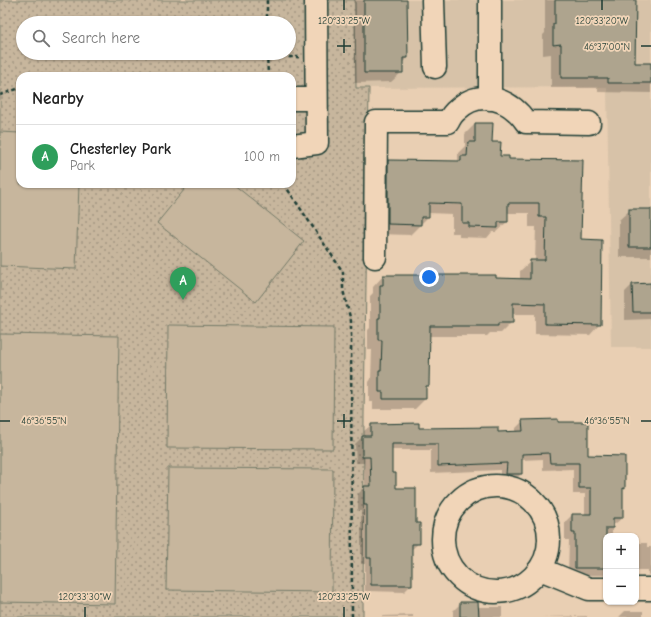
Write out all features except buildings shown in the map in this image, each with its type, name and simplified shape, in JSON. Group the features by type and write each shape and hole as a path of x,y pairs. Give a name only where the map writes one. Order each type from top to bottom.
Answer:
{"street":[{"path":"296,146 317,143 316,0"},
{"path":"433,0 434,67"},
{"path":"490,0 490,99"},
{"path":"375,256 376,122 448,122 457,110 469,102 485,98 502,101 520,113 526,122 589,123"},
{"path":"296,99 316,99"},
{"path":"488,487 506,487 522,493 536,504 545,519 548,530 549,536 547,554 540,569 528,582 512,590 495,592 478,589 463,580 451,567 445,551 444,540 448,517 458,503 472,492 488,487"},
{"path":"540,569 589,589 603,589"},
{"path":"639,589 651,589"}],"path":[{"path":"267,0 267,16"},
{"path":"268,60 268,72"},
{"path":"0,95 16,89"},
{"path":"287,188 343,272 343,290 351,321 352,617"}],"shaded area":[{"path":"0,0 355,0 356,88 369,88 364,415 363,617 0,617"},
{"path":"355,0 651,0 651,347 611,347 607,87 356,88"},
{"path":"0,132 16,133 16,188 79,188 76,269 0,266"},
{"path":"186,188 238,188 304,241 256,302 157,223"},
{"path":"168,325 334,327 333,449 167,448"},
{"path":"0,334 119,336 115,604 0,602"},
{"path":"168,468 333,469 332,592 166,590"}],"place":[{"name":"Chesterley Park","path":"183,300"}]}
